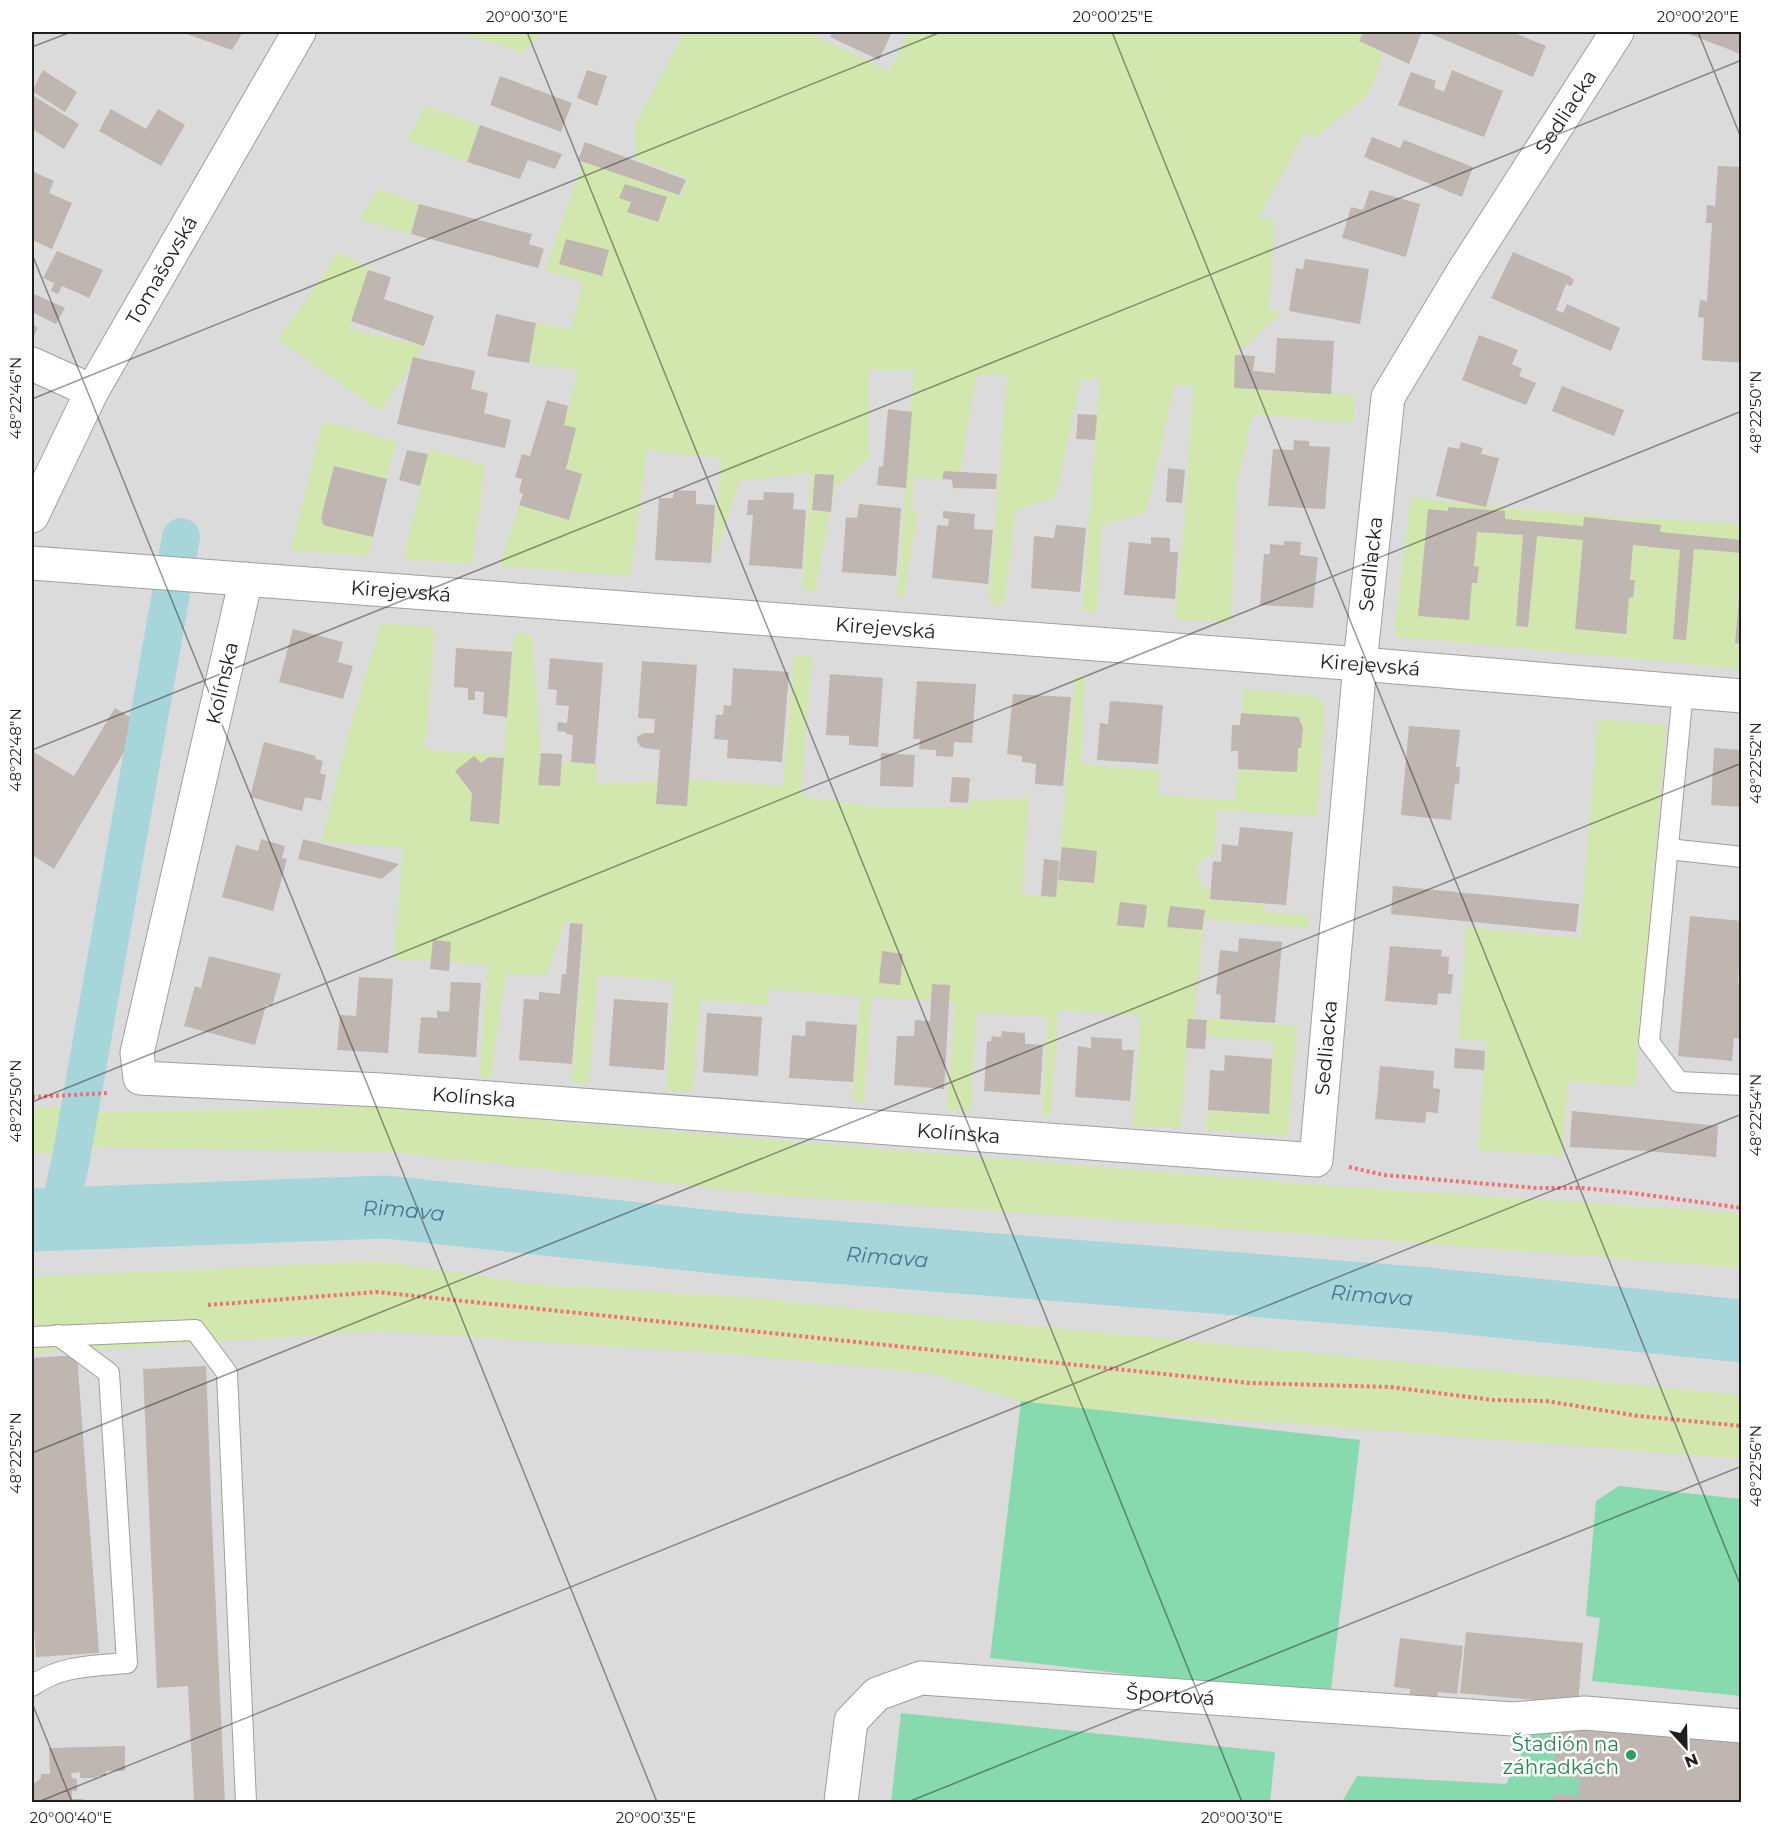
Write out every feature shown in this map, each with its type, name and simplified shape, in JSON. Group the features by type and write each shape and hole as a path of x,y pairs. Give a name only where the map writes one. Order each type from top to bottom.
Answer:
{"street":[{"name":"Tomašovská","path":"32,516 92,391 299,32"},
{"name":"Sedliacka","path":"1316,1160 1360,664 1388,397 1617,32"},
{"path":"32,364 92,391"},
{"name":"Kirejevská","path":"32,563 1360,664 1742,696"},
{"name":"Kolínska","path":"246,579 137,1053 140,1078 381,1090 1316,1160"},
{"name":"Športová","path":"841,1803 851,1721 877,1694 921,1678 1513,1719 1585,1713 1742,1726"}],"lane":[{"path":"1683,691 1649,1042 1678,1082 1742,1085"},
{"path":"1668,849 1742,857"},
{"path":"32,1337 195,1330 227,1373 246,1803"},
{"path":"32,1686 40,1680 74,1667 127,1663 109,1373 58,1335"}],"path":[{"path":"32,1098 54,1095 106,1094"},
{"path":"1316,1160 1384,1175 1535,1188 1583,1188 1742,1208"},
{"path":"198,1305 376,1292 1250,1383 1390,1388 1493,1400 1546,1401 1638,1416 1742,1426"}],"shaded area":[{"path":"32,32 1741,32 1741,1802 32,1802"}],"green space":[{"path":"464,32 546,32 521,52 463,34"},
{"path":"685,32 805,32 890,71 908,32 1363,32 1359,41 1382,52 1377,73 1367,96 1315,137 1304,134 1259,217 1275,221 1269,310 1281,313 1235,355 1234,388 1355,395 1353,423 1253,414 1236,489 1231,622 1175,619 1186,504 1193,386 1175,385 1146,513 1101,525 1097,613 1082,611 1100,379 1081,379 1056,497 1016,510 1004,605 989,604 1007,375 977,374 960,472 944,471 942,479 914,477 910,510 918,511 904,598 897,597 914,370 869,370 869,458 835,488 815,591 802,590 811,473 740,481 713,563 721,458 647,450 631,576 500,566 519,505 569,520 582,475 566,469 576,429 564,425 578,370 529,363 536,323 571,329 583,282 545,270 583,161 681,196 688,178 637,160 634,126"},
{"path":"425,106 480,125 467,162 407,140"},
{"path":"378,189 419,204 411,234 359,219"},
{"path":"339,252 380,274 351,321 349,329 424,346 380,411 277,339"},
{"path":"323,421 396,441 387,479 334,466 321,518 326,526 373,537 368,556 291,550"},
{"path":"429,449 485,465 472,564 404,559"},
{"path":"1411,497 1535,511 1741,524 1741,540 1660,532 1661,525 1584,517 1583,526 1505,519 1505,511 1448,507 1448,511 1428,509 1418,616 1469,620 1472,583 1477,583 1479,567 1474,566 1477,532 1523,535 1516,626 1528,627 1537,536 1583,540 1575,629 1626,634 1629,597 1632,598 1630,580 1633,545 1680,550 1673,639 1685,640 1694,549 1741,553 1735,643 1741,644 1741,669 1394,636"},
{"path":"381,623 435,628 425,749 504,755 514,634 532,635 541,753 539,785 560,786 562,762 598,765 596,784 690,779 783,786 794,656 812,657 801,796 876,807 969,807 970,801 1029,797 1022,894 1056,897 1075,676 1085,678 1081,764 1159,771 1158,795 1235,800 1238,769 1297,772 1298,748 1301,748 1303,728 1300,718 1242,713 1243,689 1313,695 1325,706 1317,816 1217,810 1214,855 1199,860 1198,867 1200,885 1202,888 1211,889 1210,899 1264,904 1264,912 1309,915 1308,928 1204,919 1194,1018 1297,1026 1288,1136 1206,1130 1208,1110 1269,1113 1273,1042 1206,1036 1207,1020 1189,1019 1181,1128 1133,1126 1141,1015 1058,1010 1051,1117 1042,1115 1048,1017 976,1013 971,1111 947,1109 955,1003 872,996 863,1103 853,1102 861,997 769,989 767,1005 700,1000 693,1092 666,1090 674,981 598,975 589,1084 572,1083 585,925 565,923 547,975 506,974 491,1077 479,1077 488,965 394,958 403,847 321,842 346,742"},
{"path":"1598,719 1666,725 1635,1086 1568,1081 1562,1156 1478,1150 1487,1041 1459,1038 1466,927 1580,938"},
{"path":"387,1106 1348,1187 1728,1212 1741,1214 1741,1268 767,1194 390,1152 84,1147 59,1153 32,1154 32,1108 61,1107 99,1112"},
{"path":"379,1261 533,1284 741,1297 1741,1395 1741,1459 1032,1405 928,1373 742,1355 380,1331 32,1354 32,1277"},
{"path":"1021,1401 1360,1440 1330,1698 990,1658"},
{"path":"1619,1486 1741,1499 1741,1696 1592,1681 1600,1618 1586,1616 1596,1501"},
{"name":"Štadión na záhradkách","path":"1598,1697 1741,1713 1741,1802 1342,1802 1357,1776 1506,1784 1532,1734"},
{"path":"901,1713 1275,1752 1270,1802 891,1802"}],"building":[{"path":"181,32 243,32 232,50"},
{"path":"833,32 892,32 879,60 830,37"},
{"path":"1363,32 1421,34 1409,64 1359,41"},
{"path":"1426,32 1512,32 1546,46 1533,77"},
{"path":"1683,32 1742,32 1742,55 1728,49"},
{"path":"43,70 77,92 65,112 32,91"},
{"path":"587,70 607,76 597,106 577,98"},
{"path":"1452,70 1503,91 1484,137 1398,105 1411,72 1436,81 1434,88 1444,92"},
{"path":"500,76 572,103 561,132 490,105"},
{"path":"32,95 79,124 64,149 32,129"},
{"path":"111,109 146,129 158,109 185,125 161,166 99,131"},
{"path":"480,125 562,154 555,169 528,160 520,179 467,162"},
{"path":"1372,137 1400,148 1404,140 1473,167 1462,197 1364,157"},
{"path":"585,142 686,180 679,195 578,160"},
{"path":"1718,166 1742,167 1742,363 1702,360 1704,318 1698,317 1700,300 1707,301 1712,223 1706,223 1707,205 1715,206"},
{"path":"34,172 54,181 49,193 72,203 52,249 32,240 32,177"},
{"path":"625,184 667,197 658,222 627,212 631,202 619,198"},
{"path":"1370,190 1420,204 1406,257 1342,238 1351,207 1363,210"},
{"path":"419,204 532,234 529,244 544,249 538,268 411,234"},
{"path":"566,239 609,250 602,276 559,264"},
{"path":"57,251 103,270 89,298 62,286 58,294 51,291 54,283 43,278"},
{"path":"1513,252 1574,280 1571,286 1566,284 1556,310 1563,313 1567,304 1620,328 1611,351 1491,298"},
{"path":"1305,259 1369,269 1360,324 1289,311 1296,268 1303,269"},
{"path":"368,270 391,277 384,299 434,316 424,346 351,321"},
{"path":"32,293 65,308 56,324 32,312"},
{"path":"496,314 536,323 529,363 487,356"},
{"path":"32,324 38,328 32,340"},
{"path":"1479,335 1518,350 1512,364 1522,369 1519,376 1536,383 1526,405 1462,380"},
{"path":"1277,338 1334,341 1331,394 1234,388 1235,355 1255,356 1253,371 1275,373"},
{"path":"413,357 475,371 471,389 488,393 484,413 511,420 505,448 397,424"},
{"path":"1562,386 1624,410 1614,436 1552,411"},
{"path":"547,400 568,406 564,425 576,428 566,469 582,474 569,520 519,505 523,494 519,492 522,479 515,477 522,454 530,456"},
{"path":"888,409 912,412 906,488 877,485 879,466 883,467"},
{"path":"1078,414 1097,415 1095,440 1076,439"},
{"path":"1294,440 1309,441 1309,446 1330,447 1325,509 1268,506 1273,449 1293,450"},
{"path":"1461,442 1483,448 1481,454 1499,458 1486,507 1436,496 1448,447 1459,449"},
{"path":"407,450 428,454 420,486 399,480"},
{"path":"334,466 387,479 373,537 323,524 321,518"},
{"path":"1168,468 1185,470 1182,503 1166,502"},
{"path":"944,471 997,474 996,489 953,488 952,480 942,479"},
{"path":"815,474 834,475 831,512 812,510"},
{"path":"674,490 696,491 696,504 715,505 711,563 655,560 659,498 673,498"},
{"path":"764,492 794,493 793,509 806,510 802,569 749,565 753,515 747,515 748,500 763,500"},
{"path":"859,504 901,508 896,576 842,572 846,517 857,518"},
{"path":"1448,507 1505,511 1505,519 1583,526 1584,517 1661,525 1660,532 1742,540 1742,553 1694,549 1686,640 1673,639 1680,550 1633,545 1630,580 1635,580 1633,598 1629,597 1626,634 1575,629 1583,540 1537,536 1528,627 1516,626 1523,535 1477,532 1474,566 1479,567 1477,583 1472,583 1469,620 1418,616 1428,509 1448,511"},
{"path":"943,511 975,514 974,529 993,530 988,584 932,578 937,525 948,526 949,519 943,518"},
{"path":"1056,525 1086,528 1080,592 1031,588 1034,536 1054,538"},
{"path":"1151,537 1170,538 1170,552 1178,552 1175,599 1124,595 1129,542 1151,544"},
{"path":"1284,541 1301,542 1300,555 1318,557 1313,608 1260,605 1264,554 1270,554 1270,544 1284,545"},
{"path":"1740,588 1742,588 1742,644 1735,643"},
{"path":"293,629 343,642 338,662 353,666 343,699 279,682"},
{"path":"456,648 512,652 507,717 483,714 484,692 475,691 475,700 468,700 468,688 454,687"},
{"path":"550,658 603,663 595,764 571,762 573,735 557,731 558,722 567,723 569,706 556,705 557,690 548,689"},
{"path":"642,661 697,665 687,806 656,804 660,750 644,748 637,741 640,735 654,733 655,719 638,718"},
{"path":"733,668 789,672 782,762 727,758 728,740 714,739 716,715 723,715 724,705 731,706"},
{"path":"830,674 883,678 878,747 849,745 849,736 826,735"},
{"path":"917,681 976,684 972,743 954,742 953,757 936,756 936,750 919,749 920,739 913,739"},
{"path":"1013,694 1071,697 1063,786 1035,784 1036,764 1022,762 1022,756 1007,754"},
{"path":"1110,701 1163,705 1158,764 1097,760 1100,723 1108,724"},
{"path":"115,708 130,717 124,752 54,869 32,855 32,751 74,776"},
{"path":"1241,713 1299,718 1303,728 1301,748 1298,748 1297,772 1238,769 1238,751 1231,751 1232,725 1240,725"},
{"path":"1409,726 1460,730 1456,767 1460,767 1459,784 1455,783 1451,820 1401,815"},
{"path":"264,742 316,756 315,759 323,761 320,773 326,775 321,801 305,797 302,811 250,797"},
{"path":"1714,748 1742,750 1742,807 1711,805"},
{"path":"541,753 562,754 560,786 538,785"},
{"path":"881,753 915,755 913,787 880,786"},
{"path":"474,756 481,763 489,757 504,758 499,824 470,821 472,793 455,771"},
{"path":"952,777 970,778 968,803 950,802"},
{"path":"1240,827 1293,832 1286,905 1210,899 1213,861 1221,862 1222,844 1238,846"},
{"path":"261,839 285,846 282,858 287,859 273,911 222,897 236,845 258,851"},
{"path":"303,839 399,864 382,879 298,859"},
{"path":"1062,847 1097,851 1094,883 1058,880"},
{"path":"1044,859 1059,861 1056,897 1041,896"},
{"path":"1393,886 1579,904 1576,932 1391,914"},
{"path":"1120,902 1147,905 1144,928 1117,925"},
{"path":"1170,906 1205,910 1202,930 1167,927"},
{"path":"1690,916 1742,921 1738,983 1742,984 1742,1039 1734,1038 1732,1061 1678,1056"},
{"path":"570,923 583,924 572,1064 519,1060 524,999 539,1000 539,992 560,994 562,974 566,974"},
{"path":"1239,938 1282,942 1275,1023 1220,1019 1221,995 1216,994 1220,950 1238,952"},
{"path":"433,940 451,942 449,971 430,969"},
{"path":"1390,946 1442,950 1441,956 1449,957 1448,974 1453,974 1451,994 1438,993 1437,1005 1385,1001"},
{"path":"882,951 903,954 900,985 879,983"},
{"path":"209,956 281,974 272,1006 266,1005 255,1045 184,1026 195,986 201,988"},
{"path":"359,977 393,979 388,1053 337,1050 340,1015 356,1016"},
{"path":"451,982 481,983 476,1057 418,1053 421,1017 437,1018 437,1011 449,1012"},
{"path":"932,984 950,985 944,1089 894,1085 897,1036 914,1036 915,1020 930,1021"},
{"path":"614,999 668,1003 664,1070 609,1066"},
{"path":"707,1013 762,1017 758,1076 703,1072"},
{"path":"1188,1019 1207,1020 1205,1049 1186,1048"},
{"path":"806,1021 857,1025 853,1082 789,1078 792,1035 805,1036"},
{"path":"1002,1031 1025,1033 1025,1044 1043,1045 1040,1095 984,1091 987,1041 991,1041 992,1036 1001,1037"},
{"path":"1091,1037 1122,1039 1122,1050 1134,1050 1130,1101 1075,1097 1078,1046 1091,1048"},
{"path":"1455,1048 1485,1051 1484,1070 1454,1068"},
{"path":"1225,1055 1272,1059 1269,1114 1208,1110 1210,1070 1224,1071"},
{"path":"1380,1066 1434,1071 1433,1088 1440,1089 1438,1113 1426,1112 1425,1123 1375,1119"},
{"path":"1572,1111 1718,1126 1716,1157 1570,1147"},
{"path":"77,1355 99,1653 36,1657 32,1600 32,1358"},
{"path":"206,1366 225,1802 194,1802 188,1686 157,1688 152,1579 143,1369"},
{"path":"1466,1632 1583,1643 1578,1704 1460,1693"},
{"path":"1400,1638 1463,1646 1457,1694 1438,1692 1436,1706 1409,1703 1410,1689 1394,1687"},
{"path":"1558,1722 1742,1741 1742,1802 1553,1802 1553,1794 1581,1796 1582,1793 1579,1794 1579,1778 1553,1776"},
{"path":"125,1746 125,1771 106,1771 106,1776 97,1776 97,1778 80,1778 80,1772 71,1773 72,1778 77,1779 77,1791 72,1791 72,1799 83,1799 83,1802 32,1802 32,1785 41,1778 41,1774 50,1774 49,1748"}],"waterway":[{"path":"57,1220 70,1164 181,537"},
{"name":"Rimava","path":"32,1220 386,1207 743,1245 1428,1299 1742,1331"}],"place":[{"name":"Štadión na záhradkách","path":"1631,1755"}]}
